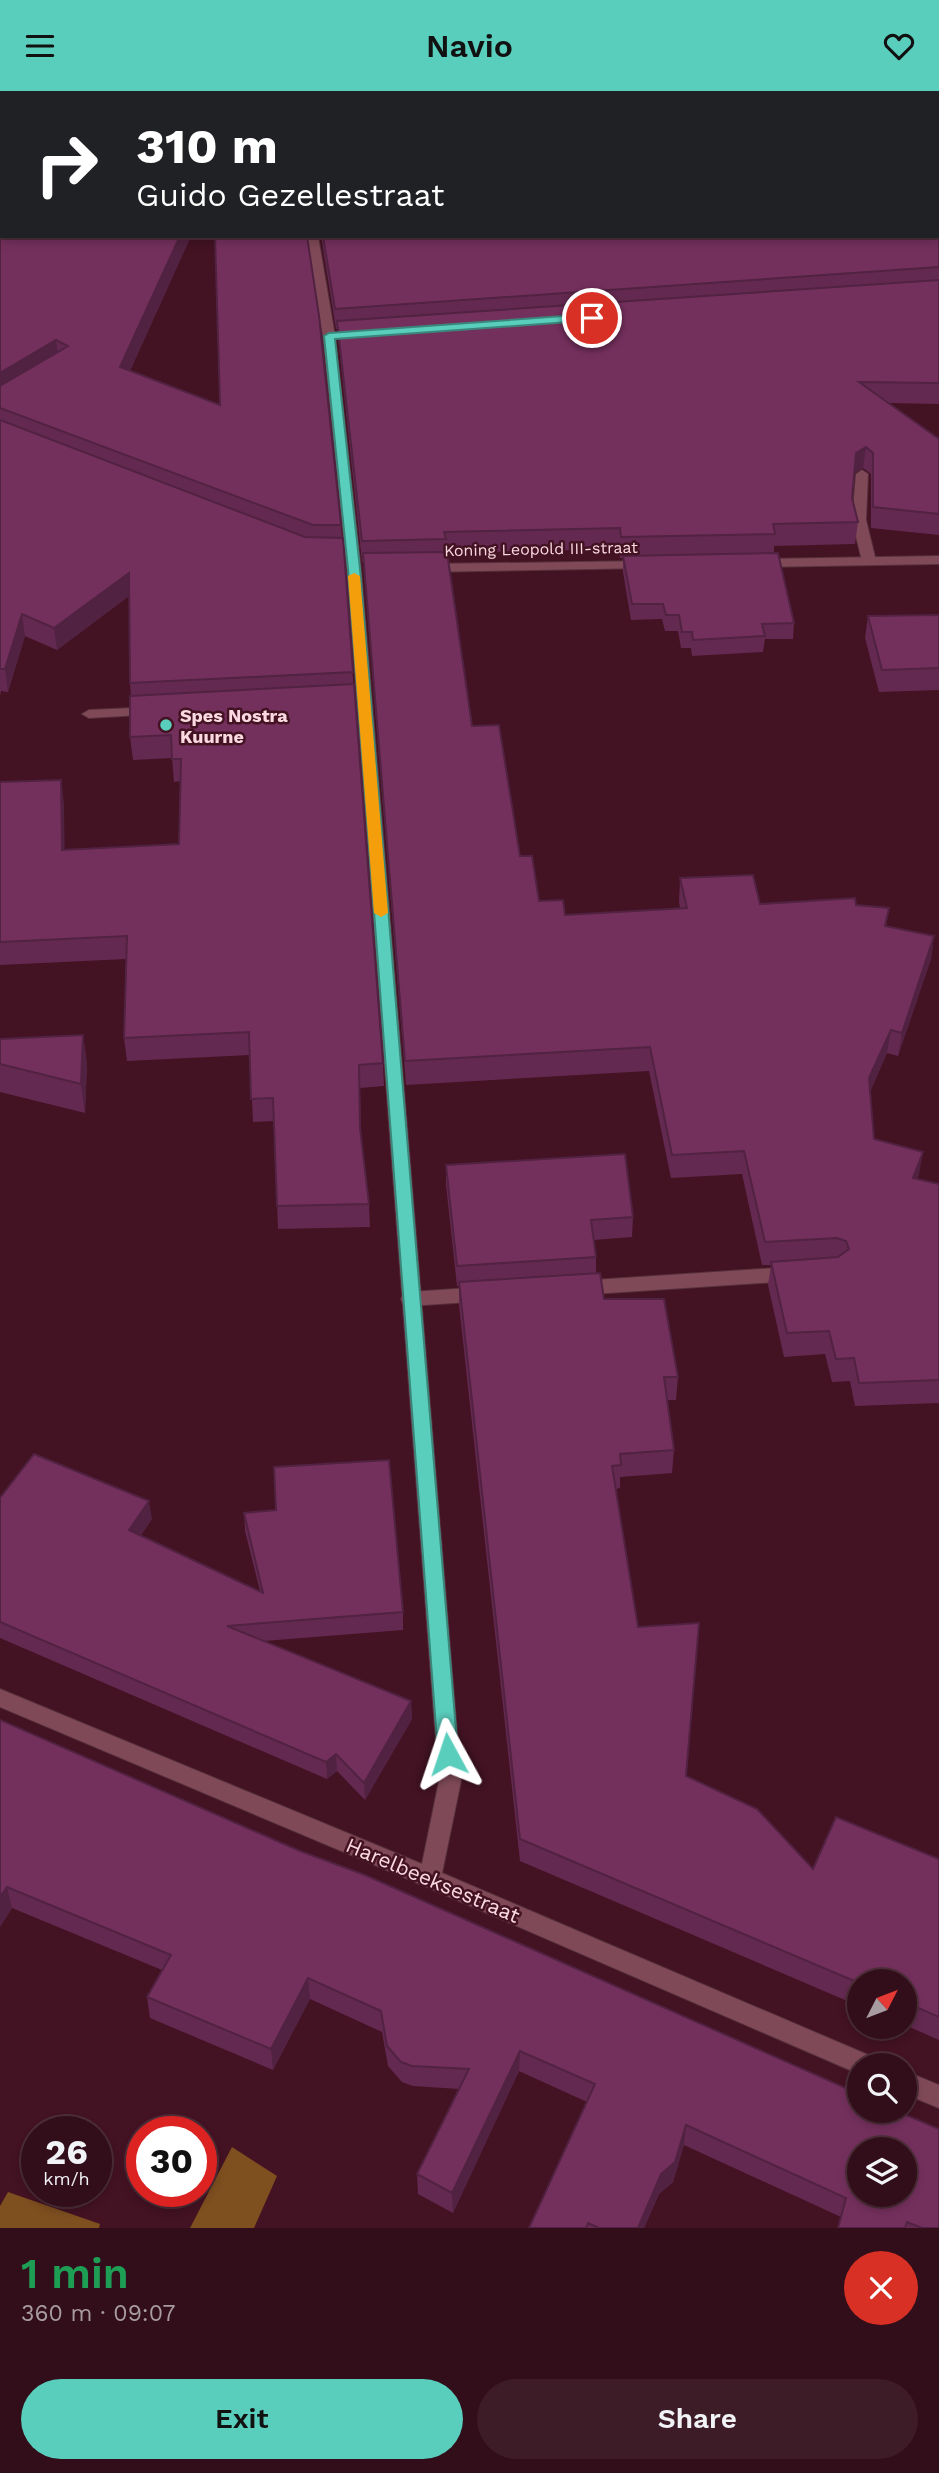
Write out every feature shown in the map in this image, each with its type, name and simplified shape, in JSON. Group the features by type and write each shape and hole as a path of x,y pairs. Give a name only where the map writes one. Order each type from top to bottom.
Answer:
{"street":[{"path":"312,238 336,335 352,561 356,700 450,1781 430,1878"},
{"path":"862,474 859,520 869,561"},
{"path":"744,563 939,560"},
{"name":"Koning Leopold III-straat","path":"410,568 660,564"},
{"path":"89,715 171,710"},
{"path":"561,1289 806,1273"},
{"path":"410,1299 506,1293"},
{"name":"Harelbeeksestraat","path":"0,1698 430,1878 847,2057"},
{"path":"917,2087 939,2097"}],"shaded area":[{"path":"232,2147 277,2176 254,2228 190,2228 201,2207 217,2207 217,2176"},
{"path":"8,2192 21,2197 21,2207 51,2207 100,2224 99,2228 0,2228 0,2206"}],"building":[{"path":"0,238 179,238 120,367 220,405 215,238 307,238 319,316 341,525 313,525 0,408 0,386 68,346 56,340 0,373"},
{"path":"323,238 939,238 939,267 335,309"},
{"path":"939,280 939,383 859,382 939,439 939,514 873,507 873,453 866,447 856,453 852,498 858,522 773,524 775,534 621,537 620,528 444,532 446,539 362,541 337,321"},
{"path":"0,420 305,537 343,538 353,672 130,683 129,573 54,628 22,614 5,669 0,669"},
{"path":"447,552 472,726 499,725 520,856 532,856 539,901 563,900 565,915 687,908 680,878 753,875 760,904 855,898 856,905 889,908 885,926 934,936 902,1033 891,1030 869,1078 874,1139 923,1152 913,1178 939,1184 939,1380 859,1383 854,1358 836,1359 829,1331 787,1333 771,1262 838,1257 849,1249 846,1241 837,1238 765,1242 744,1151 672,1155 650,1047 405,1061 363,553"},
{"path":"778,553 794,623 762,624 765,636 693,640 692,632 682,632 679,615 666,615 663,604 632,604 623,556"},
{"path":"939,615 939,668 882,670 868,616"},
{"path":"354,684 383,1063 359,1065 360,1128 369,1204 277,1206 273,1098 251,1099 249,1032 124,1038 127,936 0,942 0,782 61,780 62,850 179,844 181,759 172,759 171,735 130,737 130,696"},
{"path":"83,1035 81,1084 0,1064 0,1039"},
{"path":"625,1154 633,1217 591,1220 596,1257 457,1266 446,1165"},
{"path":"600,1273 604,1299 664,1299 678,1377 664,1377 674,1450 620,1454 621,1465 612,1466 638,1627 699,1623 686,1776 757,1809 813,1869 836,1817 939,1859 939,2017 917,2007 917,1969 847,1969 847,1978 520,1839 459,1282"},
{"path":"34,1454 149,1501 129,1530 263,1593 244,1513 276,1510 274,1467 389,1460 403,1612 227,1626 411,1701 364,1783 336,1754 326,1762 0,1622 0,1498"},
{"path":"0,1720 300,1851 365,1875 847,2089 847,2123 917,2123 917,2120 939,2129 939,2228 922,2228 907,2222 905,2228 838,2228 846,2198 686,2125 675,2162 661,2174 638,2228 599,2228 588,2223 586,2228 529,2228 595,2084 520,2051 452,2193 417,2174 469,2069 412,2066 401,2062 387,2046 381,2011 308,1978 271,2049 147,1997 171,1955 7,1887 0,1897"}],"slow traffic":[{"path":"354,576 381,913"}],"place":[{"name":"Spes Nostra Kuurne","path":"166,725"}],"route":[{"path":"448,1754 391,1062 354,569 329,336 592,318"}]}
